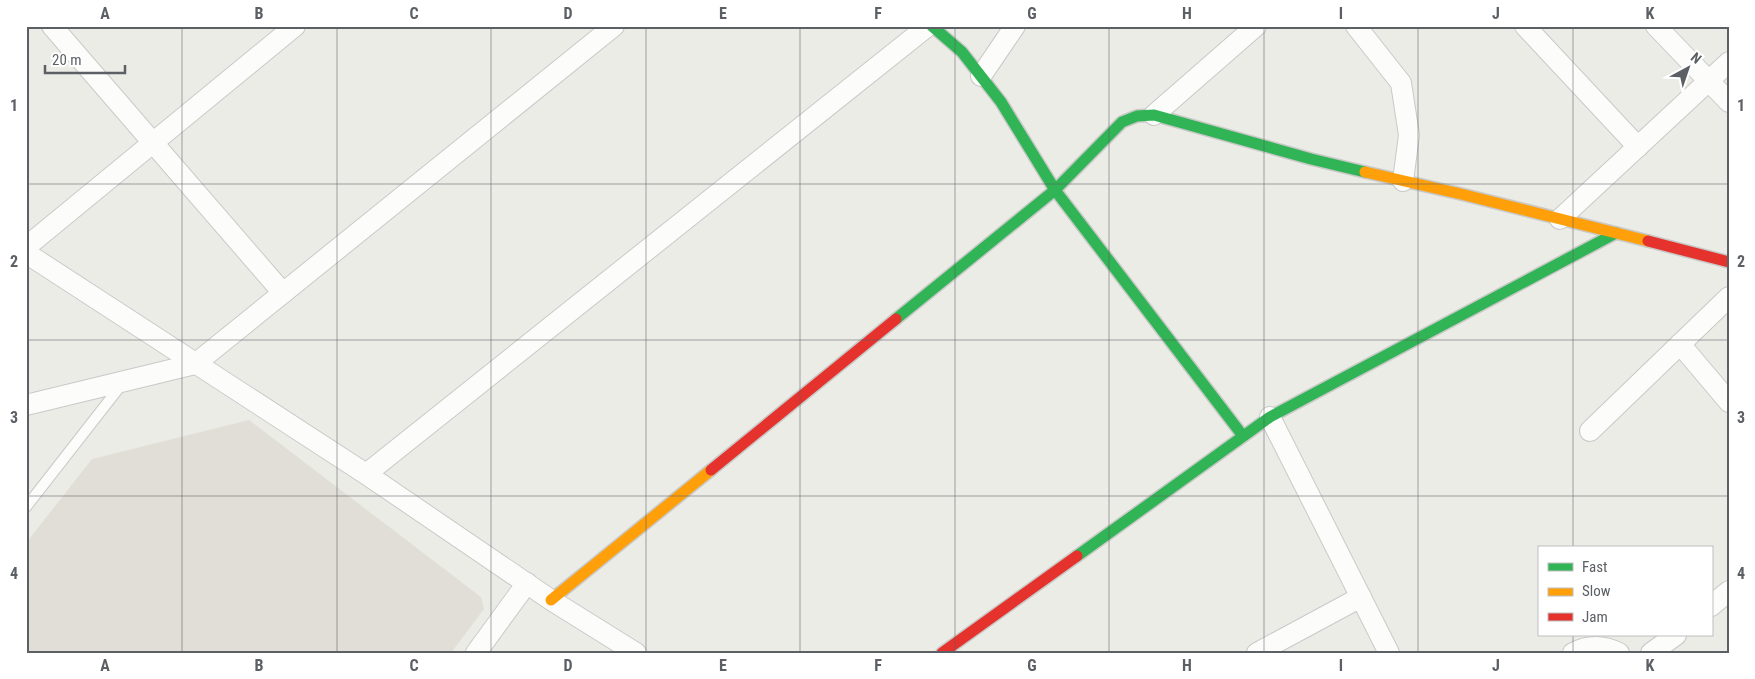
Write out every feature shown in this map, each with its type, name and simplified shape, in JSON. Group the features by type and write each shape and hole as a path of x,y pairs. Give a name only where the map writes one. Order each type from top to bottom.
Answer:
{"street":[{"path":"52,26 283,293"},
{"path":"26,247 295,26"},
{"path":"26,406 195,364 614,26"},
{"path":"366,474 930,26 962,52 981,76 1000,102 1055,190 1243,436"},
{"path":"981,76 1015,26"},
{"path":"1154,115 1256,26"},
{"path":"1356,26 1401,83 1409,135 1403,181"},
{"path":"1525,26 1638,147"},
{"path":"1656,26 1729,102"},
{"path":"1560,219 1729,62"},
{"path":"551,600 1055,190 1122,122 1137,116 1154,115 1311,159 1616,232 1729,262"},
{"path":"942,653 1270,417 1616,232"},
{"path":"26,253 366,474 551,600 633,652"},
{"path":"1590,431 1729,297"},
{"path":"1680,344 1729,402"},
{"path":"1270,417 1390,653"},
{"path":"476,653 527,583"},
{"path":"1712,605 1729,590"},
{"path":"1257,653 1361,597"},
{"path":"1651,653 1675,636"},
{"path":"1573,653 1582,648 1598,646 1619,653"}],"lane":[{"path":"26,507 124,382"}],"shaded area":[{"path":"249,420 481,597 484,609 451,653 26,653 26,543 92,459"}],"traffic: fast":[{"path":"932,26 962,52 1001,102 1055,190 1243,436"},
{"path":"896,319 1055,190 1122,122 1137,116 1154,115 1311,159 1365,172"},
{"path":"1077,556 1270,417 1616,233"}],"traffic: slow":[{"path":"1365,172 1648,241"},
{"path":"551,600 711,470"}],"traffic: jam":[{"path":"1648,241 1729,262"},
{"path":"711,470 896,319"},
{"path":"942,653 1077,556"}]}
